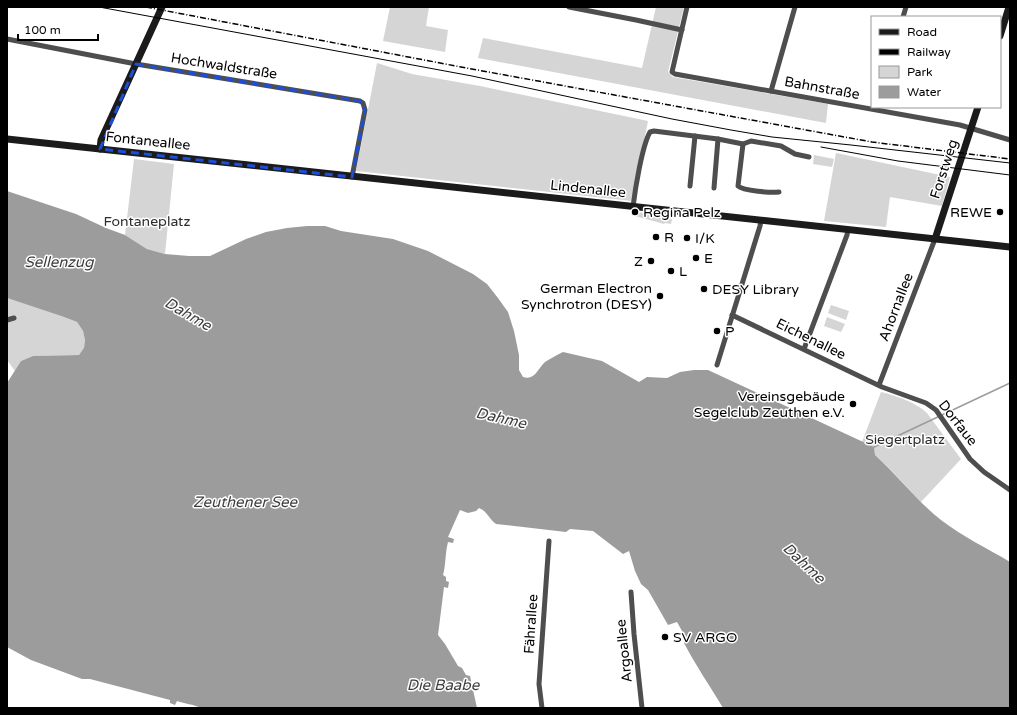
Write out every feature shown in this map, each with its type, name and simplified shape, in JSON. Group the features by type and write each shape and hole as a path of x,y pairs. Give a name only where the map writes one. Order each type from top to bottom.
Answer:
{"main road":[{"path":"100,149 101,140 162,7"},
{"path":"1001,33 1009,7"},
{"name":"Forstweg","path":"935,239 978,108"},
{"name":"Fontaneallee","path":"7,139 286,170"},
{"name":"Lindenallee","path":"286,170 1010,247"}],"street":[{"path":"569,7 682,30 687,7"},
{"path":"771,91 795,7"},
{"name":"Bahnstraße","path":"682,30 672,72 675,74 871,108"},
{"name":"Hochwaldstraße","path":"7,39 136,64 360,101 363,103 365,110 352,177"},
{"name":"Bahnstraße","path":"874,108 960,125 1010,140"},
{"path":"633,207 642,158 647,136 650,132 654,131 695,136 743,144 751,141 781,146 795,154 809,157"},
{"path":"690,186 695,136"},
{"path":"714,188 718,139"},
{"path":"743,144 738,186 740,189 779,192"},
{"path":"717,365 760,226 760,220"},
{"path":"804,349 848,229"},
{"name":"Ahornallee","path":"879,385 935,239"},
{"name":"Eichenallee","path":"732,315 879,385"},
{"path":"7,320 14,318"},
{"name":"Dorfaue","path":"879,385 926,403 936,410 970,459 984,472 1010,490"},
{"name":"Fährallee","path":"542,708 540,684 549,541"},
{"name":"Argoallee","path":"631,592 642,708"}],"highlighted area":[{"path":"136,64 360,101 365,110 352,177 100,149"}],"green space":[{"path":"390,7 429,7 426,26 448,30 445,52 383,41"},
{"path":"656,7 684,7 668,72 673,77 828,104 826,123 478,58 483,38 642,68"},
{"path":"377,63 412,74 480,86 648,121 632,201 356,171"},
{"path":"836,153 950,177 942,206 890,197 886,227 824,221"},
{"path":"814,155 834,159 832,167 813,164"},
{"name":"Fontaneplatz","path":"134,159 174,164 165,254 147,249 125,235"},
{"path":"636,212 670,216 670,219 672,219 671,224 664,224 635,216"},
{"path":"7,298 77,322 83,331 85,340 84,349 79,355 33,356 21,361 15,371 7,360"},
{"path":"831,305 849,311 846,320 828,313"},
{"path":"827,317 845,324 841,332 824,326"},
{"name":"Siegertplatz","path":"881,392 906,400 927,413 961,459 921,502 875,455 874,447 862,442"}],"water":[{"name":"Zeuthener See","path":"7,191 76,214 125,235 147,249 165,254 210,256 246,239 266,232 307,226 325,226 341,231 393,239 428,251 473,274 487,284 508,312 519,355 519,370 523,377 527,378 533,376 545,362 563,352 602,361 639,382 647,377 667,378 680,372 708,370 874,447 875,455 932,513 958,532 1010,562 1010,708 723,708 684,643 686,638 677,622 668,625 648,590 641,584 629,551 623,554 593,531 570,529 566,532 496,524 484,511 479,508 476,511 468,513 460,510 448,537 454,539 453,543 448,542 447,546 443,575 446,577 446,581 449,582 448,588 444,587 438,635 458,666 462,668 466,675 470,676 477,708 201,708 177,701 175,705 170,703 170,700 90,679 82,679 31,660 7,647 7,383 21,361 33,356 79,355 84,348 85,340 83,331 77,322 7,298"}],"waterway":[{"path":"873,449 874,447 1010,383"}],"tram line":[{"path":"99,7 472,76 672,119 731,130 772,137 1010,163"},
{"path":"821,147 898,161 1010,175"}],"railway":[{"path":"146,7 461,67 872,142 1010,159"}],"place":[{"name":"Regina Pelz","path":"635,212"},
{"name":"REWE","path":"1000,212"},
{"name":"R","path":"656,237"},
{"name":"I/K","path":"687,238"},
{"name":"E","path":"696,258"},
{"name":"Z","path":"651,261"},
{"name":"L","path":"671,271"},
{"name":"DESY Library","path":"704,289"},
{"name":"German Electron Synchrotron (DESY)","path":"660,296"},
{"name":"P","path":"717,331"},
{"name":"Vereinsgebäude Segelclub Zeuthen e.V.","path":"853,404"},
{"name":"SV ARGO","path":"665,637"}],"water label":[{"name":"Sellenzug","path":"59,262"},
{"name":"Dahme","path":"188,314"},
{"name":"Dahme","path":"501,418"},
{"name":"Dahme","path":"804,563"},
{"name":"Die Baabe","path":"443,685"}]}
